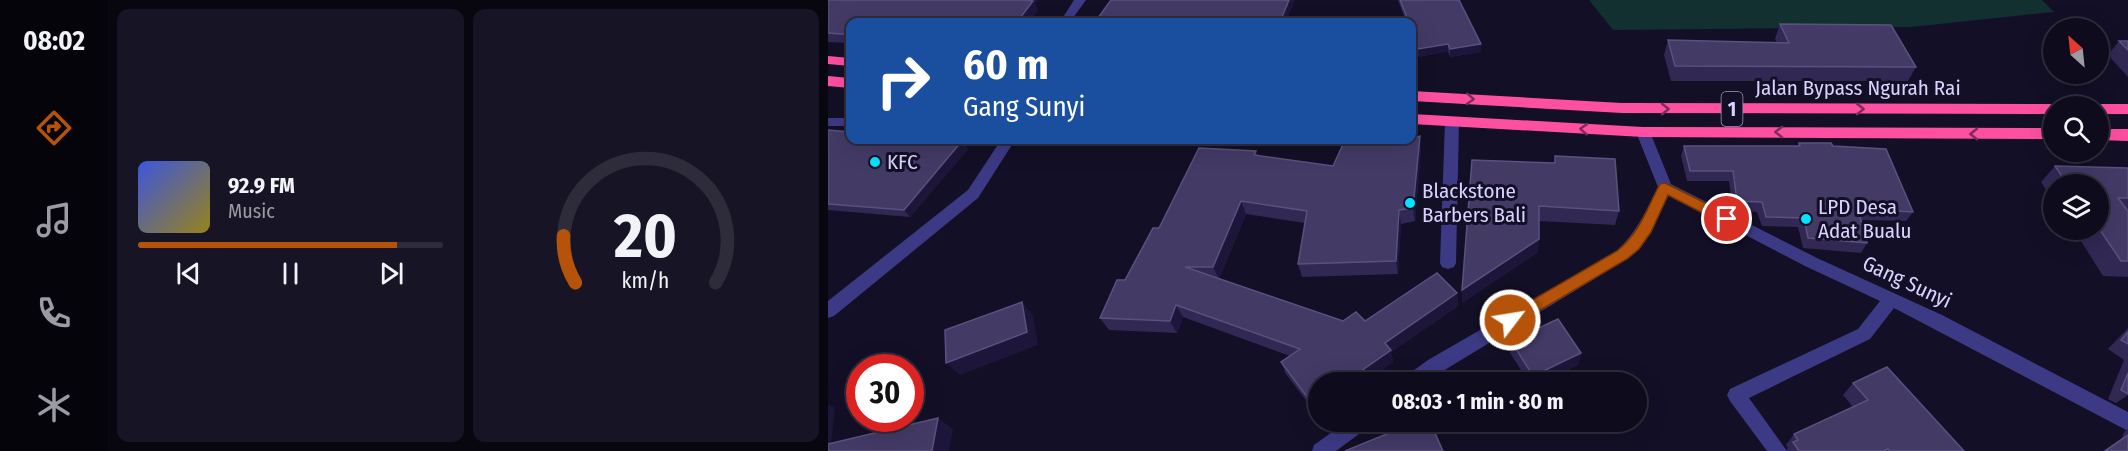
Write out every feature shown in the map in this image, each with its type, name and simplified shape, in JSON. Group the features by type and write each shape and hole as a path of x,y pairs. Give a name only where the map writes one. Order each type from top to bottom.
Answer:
{"highway":[{"path":"830,62 846,62"},
{"path":"828,81 846,83"},
{"name":"Jalan Bypass Ngurah Rai","path":"1416,96 1622,108 2043,109"},
{"path":"1981,109 2001,134"},
{"path":"2109,109 2128,109"},
{"name":"1","path":"1416,119 1643,132 2043,134"},
{"path":"2109,134 2128,135"}],"street":[{"path":"1068,18 1080,0"},
{"path":"1448,263 1452,121"},
{"path":"828,122 846,122"},
{"path":"1426,372 1622,255 1644,232 1665,187 1643,132"},
{"path":"828,311 973,194 1005,144"},
{"name":"Gang Sunyi","path":"1665,187 1810,262 1936,320 2128,422"},
{"path":"1778,451 1736,395 1864,334 1891,299"},
{"path":"1321,451 1347,432"}],"green space":[{"path":"1589,0 2042,0 2054,12 1911,27 1613,30"}],"building":[{"path":"828,0 1033,1 1020,18 846,18 846,34 828,33"},
{"path":"1111,0 1289,0 1282,18 1098,18"},
{"path":"1400,0 1459,0 1481,44 1450,49 1448,44 1418,49 1416,18 1407,18"},
{"path":"1780,24 1891,25 1916,67 1675,66 1668,40 1789,43"},
{"path":"2119,41 2128,41 2128,50"},
{"path":"828,130 846,132 846,144 959,144 904,210 828,204"},
{"path":"1420,136 1413,208 1399,210 1396,261 1298,264 1307,211 1241,201 1213,267 1185,267 1343,321 1356,312 1365,321 1437,273 1457,293 1385,343 1391,350 1359,372 1308,372 1308,398 1281,362 1300,349 1176,305 1170,321 1100,318 1117,280 1125,280 1153,228 1159,228 1199,148 1256,151 1254,155 1333,166 1343,144 1416,144 1416,137"},
{"path":"1799,143 1831,143 1833,146 1886,149 1913,212 1858,209 1867,243 1808,238 1804,218 1766,217 1762,202 1737,201 1733,171 1690,171 1684,146 1800,146"},
{"path":"1555,156 1615,159 1619,211 1539,206 1539,239 1462,290 1472,160 1555,163"},
{"path":"2055,166 2128,168 2128,198 2118,198 2128,211 2128,261 2121,261 2107,240 2109,240 2109,174 2060,174"},
{"path":"1022,302 1027,332 946,363 945,330"},
{"path":"1558,319 1581,353 1541,372 1530,372 1511,341"},
{"path":"2128,332 2128,344 2121,340"},
{"path":"1887,367 1964,451 1890,451 1888,449 1884,451 1799,451 1793,442 1798,440 1794,434 1868,400 1853,383"},
{"path":"2128,373 2128,394 2121,390"},
{"path":"938,418 932,451 828,451 828,444 879,432 924,432 924,421"},
{"path":"1392,432 1434,432 1443,451 1345,451"},
{"path":"2128,435 2128,451 2105,451"}],"place":[{"name":"KFC","path":"875,162"},
{"name":"Blackstone Barbers Bali","path":"1410,203"},
{"name":"LPD Desa Adat Bualu","path":"1806,219"}],"route":[{"path":"1510,320 1622,255 1634,245 1644,232 1665,187 1727,219"}]}
